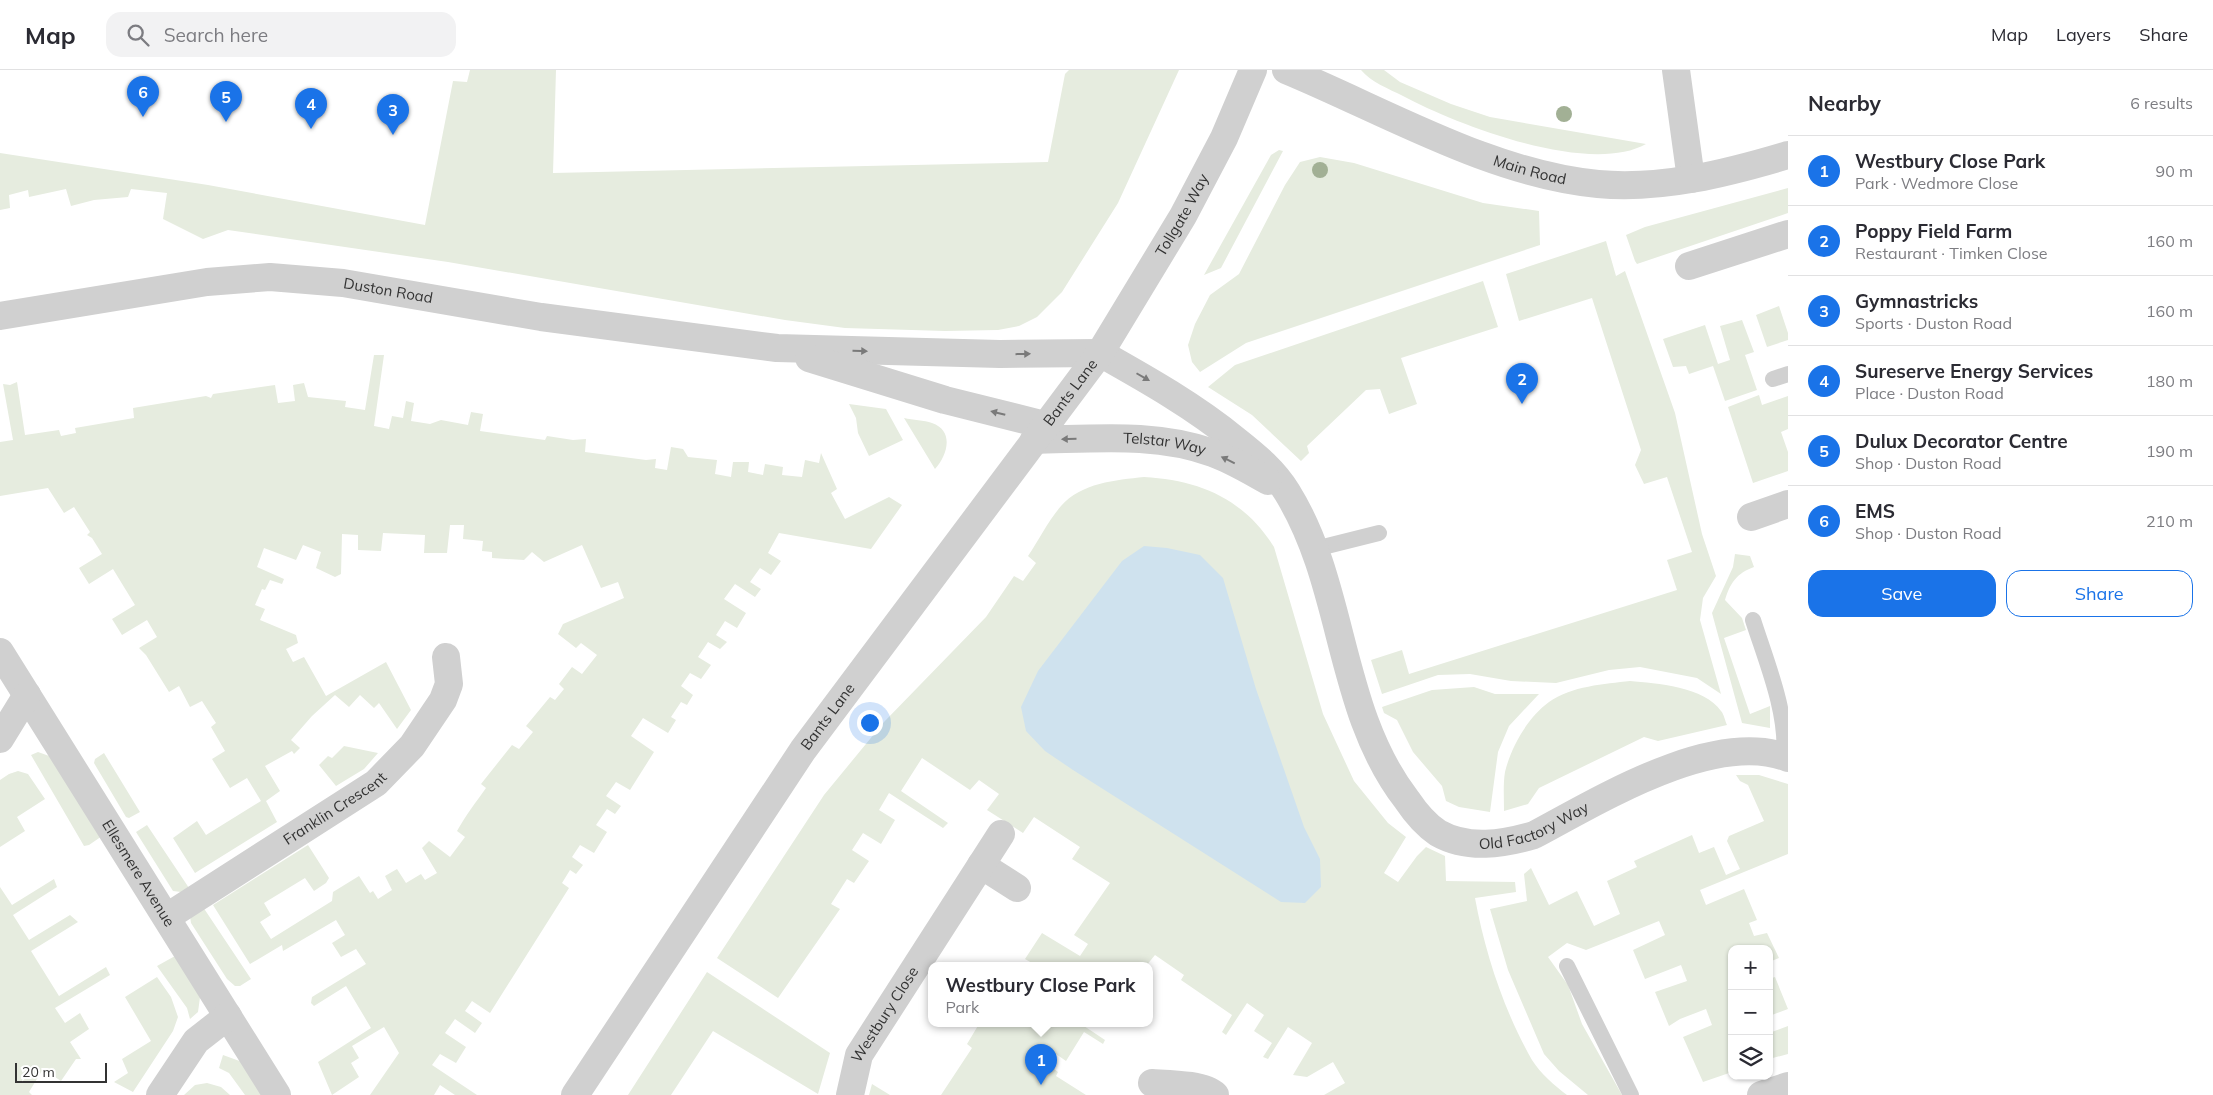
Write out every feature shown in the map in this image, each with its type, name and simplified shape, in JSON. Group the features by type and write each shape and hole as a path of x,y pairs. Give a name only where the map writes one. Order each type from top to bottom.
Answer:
{"street":[{"name":"Tollgate Way","path":"1100,353 1184,216 1224,138 1254,70"},
{"name":"Main Road","path":"1286,70 1451,144 1540,174 1598,184 1642,185 1691,179 1788,155"},
{"path":"1676,70 1691,179"},
{"path":"1689,266 1788,234"},
{"name":"Duston Road","path":"0,316 207,282 270,277 343,283 541,317 776,348"},
{"path":"776,348 1000,354 1100,353"},
{"name":"Telstar Way","path":"776,348 945,400 1040,432 1147,438 1176,443 1213,453 1287,491"},
{"name":"Bants Lane","path":"575,1095 803,750 1100,353"},
{"name":"Telstar Way","path":"1100,353 1196,409 1266,463 1287,491 1315,549 1352,689"},
{"path":"1751,517 1788,504"},
{"name":"Franklin Crescent","path":"167,917 376,783 412,746 444,700 449,684 446,657"},
{"name":"Ellesmere Avenue","path":"2,658 167,917 277,1095"},
{"name":"Old Factory Way","path":"1352,689 1376,750 1390,779 1418,815 1438,832 1459,841 1486,844 1534,834 1635,782 1678,765 1709,756 1739,752 1766,753 1786,757"},
{"path":"0,739 27,695"},
{"name":"Westbury Close","path":"850,1095 859,1055 1001,834"},
{"path":"981,865 1017,888"},
{"path":"160,1095 196,1041 228,1016"},
{"path":"1152,1083 1183,1085 1212,1091 1216,1095"},
{"path":"1761,1095 1788,1086"}],"lane":[{"path":"1315,549 1379,532"},
{"path":"1753,620 1782,714 1786,757"},
{"path":"1567,966 1631,1095"}],"shaded area":[{"path":"470,70 556,70 553,173 1048,162 1065,74 1069,70 1179,70 1118,203 1062,292 1037,317 1019,326 998,330 945,331 845,328 785,320 448,262 228,230 203,239 163,219 167,193 131,189 128,197 94,200 71,206 66,189 29,197 28,190 9,195 10,208 0,210 0,153 208,185 425,225 453,81 467,82"},
{"path":"1361,70 1384,70 1400,82 1451,104 1490,117 1646,144 1621,152 1592,154 1558,151 1523,143 1427,108 1380,85"},
{"path":"1279,150 1283,151 1221,268 1204,275 1271,155"},
{"path":"1320,157 1354,163 1483,203 1539,211 1540,245 1246,343 1200,372 1192,362 1188,345 1195,324 1210,295 1239,274 1285,185 1300,162"},
{"path":"1788,188 1788,213 1637,264 1635,261 1626,235 1645,227"},
{"path":"1606,241 1616,276 1625,271 1675,413 1702,534 1716,576 1703,598 1700,620 1721,694 1697,678 1640,667 1609,670 1556,683 1511,681 1470,674 1438,675 1382,694 1371,660 1402,650 1409,674 1677,590 1667,560 1692,552 1667,477 1644,484 1635,465 1641,450 1592,298 1519,321 1506,274"},
{"path":"1483,281 1498,327 1401,358 1417,404 1389,414 1380,389 1366,390 1307,446 1309,453 1301,461 1252,415 1208,387 1235,365"},
{"path":"1779,306 1788,333 1788,340 1767,347 1756,315"},
{"path":"1742,320 1754,352 1745,355 1757,390 1725,401 1713,366 1689,374 1686,366 1673,367 1663,339 1705,325 1718,364 1730,360 1720,326"},
{"path":"374,355 384,355 374,426 389,429 392,416 403,418 406,401 414,403 411,421 430,424 441,420 468,425 471,412 483,414 480,431 545,440 547,436 573,440 586,439 585,452 646,460 656,459 655,468 667,470 671,447 683,449 688,457 717,460 715,474 731,477 733,462 749,462 748,472 763,475 765,464 783,467 782,475 802,477 805,460 819,463 821,453 837,489 831,493 845,519 889,497 902,505 871,549 779,533 768,553 781,561 771,575 760,568 750,582 761,589 755,597 735,584 724,599 746,613 737,628 725,621 716,635 727,642 720,649 708,642 698,657 711,665 701,679 690,673 681,686 693,695 687,705 681,702 671,717 676,720 668,733 643,718 631,736 654,752 630,790 616,782 606,796 621,806 615,814 607,809 596,825 607,832 594,853 580,845 572,857 583,865 576,874 570,870 562,883 569,888 490,1013 472,1001 465,1011 482,1023 475,1033 455,1019 445,1033 466,1047 456,1063 440,1054 432,1065 477,1095 455,1095 440,1085 434,1095 370,1095 399,1053 384,1027 352,1046 359,1058 351,1063 359,1077 332,1095 318,1062 371,1028 346,986 314,1006 311,1003 312,997 366,964 356,949 341,957 332,943 345,935 336,920 283,951 282,945 250,964 213,905 308,845 329,878 326,883 314,891 305,878 264,903 271,915 260,922 271,939 332,901 333,892 359,876 370,893 373,891 378,899 392,890 385,876 397,869 406,883 421,874 425,880 437,873 422,848 429,841 450,857 465,837 457,831 486,788 481,784 512,745 519,749 533,732 526,726 550,697 555,700 564,689 559,684 572,667 582,674 597,655 581,643 576,648 558,634 563,624 624,598 618,582 601,588 582,545 544,562 532,552 524,560 492,558 492,552 482,551 483,541 463,539 464,525 450,525 447,553 424,553 425,535 383,533 381,551 358,550 358,535 342,534 341,574 335,577 316,568 321,552 303,545 296,560 264,548 257,567 284,579 282,584 270,580 265,590 262,589 255,605 265,609 260,620 296,635 298,643 286,649 293,662 304,657 326,696 386,662 411,710 397,729 379,703 374,708 360,695 349,707 335,695 312,716 291,740 300,748 294,754 292,751 265,766 280,791 266,801 277,822 195,873 173,838 197,821 206,835 261,801 247,778 230,788 212,759 225,751 211,727 216,723 202,701 190,707 179,686 169,692 146,655 139,648 157,637 147,620 122,635 112,619 135,605 113,569 89,584 79,568 102,554 92,538 87,535 90,532 74,507 64,513 48,488 0,496 0,442 13,440 3,384 10,385 17,382 25,435 59,430 61,436 76,433 75,428 134,418 133,408 206,396 211,398 213,394 275,385 278,403 295,401 293,385 304,383 308,397 346,401 345,407 365,410"},
{"path":"1759,395 1762,405 1788,396 1788,429 1781,432 1788,452 1788,471 1753,483 1728,407"},
{"path":"849,404 886,409 903,440 869,456 858,433 856,418"},
{"path":"904,418 932,423 944,432 947,444 943,457 935,469"},
{"path":"1144,477 1184,482 1219,495 1249,516 1262,530 1274,547 1323,714 1354,781 1388,823 1406,837 1384,873 1398,882 1426,847 1445,856 1446,881 1515,882 1516,892 1475,898 1484,940 1504,1002 1532,1060 1539,1070 1567,1095 1324,1095 1345,1083 1333,1062 1307,1077 1293,1075 1312,1043 1288,1027 1268,1059 1263,1057 1272,1043 1254,1031 1264,1015 1247,1003 1226,1035 1222,1032 1232,1015 1181,980 1184,975 1155,955 1149,962 1030,962 1025,959 1042,933 1080,956 1088,944 1074,935 1110,883 1072,859 1080,847 1034,817 1023,833 987,810 999,794 979,780 970,790 922,758 901,791 948,823 943,828 889,793 879,810 895,820 881,844 863,833 852,850 869,861 854,883 847,879 831,904 840,909 778,998 717,958 824,795 884,722 986,617 1014,576 1023,581 1036,563 1028,556 1056,512 1069,498 1078,492 1111,481"},
{"path":"1735,554 1750,556 1754,567 1743,572 1735,579 1725,600 1742,618 1746,630 1724,638 1750,714 1770,706 1770,728 1742,723 1712,613 1733,567"},
{"path":"1630,681 1666,685 1704,696 1721,711 1727,725 1658,741 1644,737 1539,788 1528,804 1504,811 1505,772 1511,753 1527,724 1541,708 1567,692"},
{"path":"1474,687 1495,694 1539,694 1509,726 1498,752 1490,812 1459,807 1446,801 1442,786 1413,752 1397,720 1384,713 1382,707 1432,690"},
{"path":"344,746 378,753 364,769 336,786 319,765 328,756 332,758"},
{"path":"38,752 52,757 105,834 89,845 84,846 31,755"},
{"path":"104,753 140,812 129,818 126,817 94,763 95,759"},
{"path":"18,771 28,774 45,799 17,817 25,831 0,847 0,780"},
{"path":"1736,775 1759,775 1788,784 1788,854 1700,890 1706,905 1744,889 1757,920 1749,923 1754,936 1767,933 1773,945 1728,945 1728,1073 1703,1082 1683,1037 1712,1025 1706,1009 1680,1019 1669,1026 1655,992 1687,981 1681,965 1645,979 1633,950 1665,935 1659,921 1586,950 1567,943 1548,957 1568,985 1582,1024 1622,1095 1588,1095 1559,1071 1544,1054 1508,970 1490,909 1527,901 1524,874 1531,868 1549,905 1577,891 1594,926 1620,914 1607,881 1637,867 1634,861 1692,835 1699,853 1714,847 1726,875 1740,869 1727,841 1729,836 1764,821 1748,785 1740,781"},
{"path":"147,825 189,888 181,892 173,891 136,832"},
{"path":"54,879 57,887 13,915 29,940 70,915 78,922 31,951 59,996 106,967 110,975 55,1008 65,1023 80,1013 89,1029 70,1042 81,1059 76,1059 61,1081 43,1069 29,1092 32,1095 0,1095 0,887 12,905"},
{"path":"203,907 251,979 240,986 235,986 227,979 191,923 190,916"},
{"path":"1773,946 1779,958 1773,960"},
{"path":"175,956 201,990 198,1012 190,1019 187,1008 157,966"},
{"path":"707,972 830,1053 818,1094 713,1031 671,1095 628,1095"},
{"path":"157,977 171,997 178,1017 173,1031 133,1092 114,1082 128,1073 122,1059 151,1041 125,997"},
{"path":"1775,977 1788,1009 1773,1015 1773,990 1773,978"},
{"path":"1788,1026 1788,1054 1773,1058 1773,1032"},
{"path":"977,1027 1086,1027 1105,1040 1103,1044 1084,1032 1066,1061 1056,1054 1049,1065 1058,1072 1056,1076 1086,1095 941,1095 972,1048 967,1044"},
{"path":"223,1055 245,1063 267,1095 245,1095 229,1073 219,1068"},
{"path":"207,1083 221,1087 230,1095 184,1095 195,1085"},
{"path":"872,1084 890,1095 869,1095"}],"water":[{"path":"1144,546 1167,548 1200,555 1223,578 1256,689 1304,827 1320,859 1321,887 1305,903 1281,902 1073,770 1045,751 1026,731 1021,707 1038,671 1122,561"}],"place":[{"name":"EMS","path":"143,117"},
{"name":"Dulux Decorator Centre","path":"226,122"},
{"name":"Sureserve Energy Services","path":"311,129"},
{"name":"Gymnastricks","path":"393,135"},
{"name":"Poppy Field Farm","path":"1522,404"},
{"name":"Westbury Close Park","path":"1041,1085"}]}
